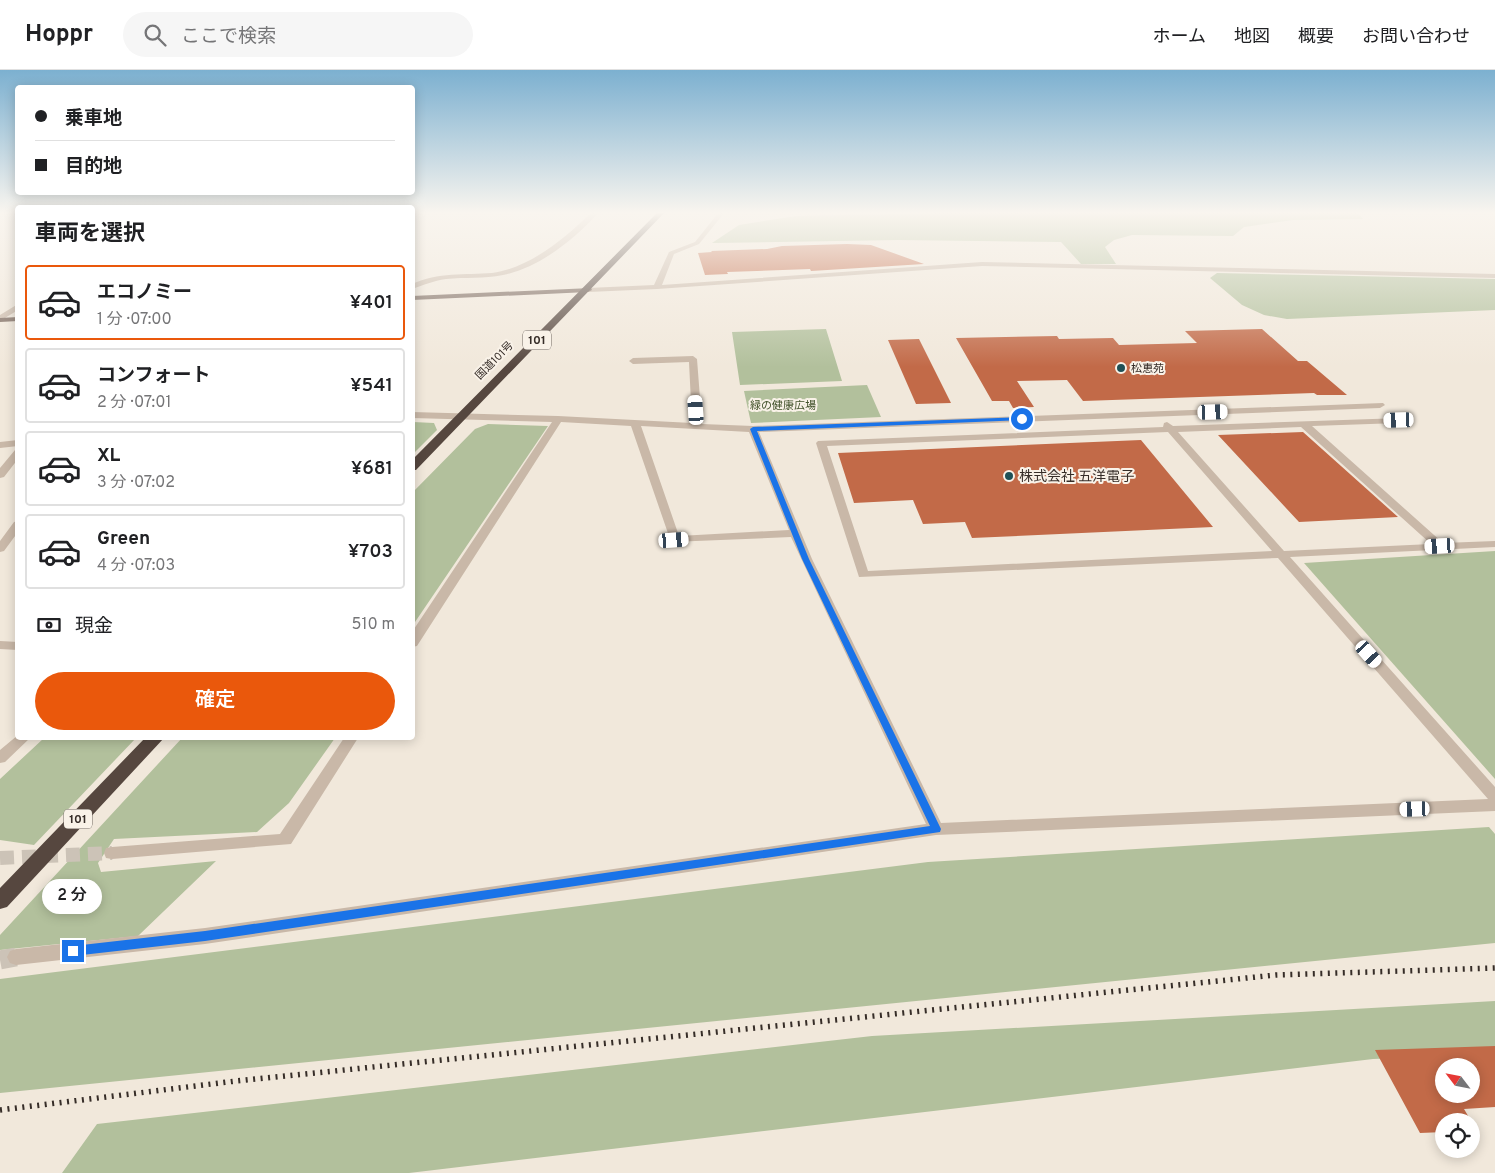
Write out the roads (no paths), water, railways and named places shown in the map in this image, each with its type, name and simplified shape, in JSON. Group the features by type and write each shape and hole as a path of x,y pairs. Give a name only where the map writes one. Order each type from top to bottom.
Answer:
{"highway":[{"name":"国道101号","path":"415,464 613,263"},
{"name":"101","path":"0,901 153,740"}],"main road":[{"path":"415,298 588,290"},
{"path":"0,319 15,319"}],"street":[{"path":"415,286 435,278 503,273 529,263"},
{"path":"657,287 667,263"},
{"path":"588,290 657,287 929,267 1009,264 1495,276"},
{"path":"0,319 15,308"},
{"path":"633,361 693,359 697,426"},
{"path":"415,415 753,429 1380,405"},
{"path":"1157,414 1495,797"},
{"path":"415,638 558,420"},
{"path":"1399,420 820,443 863,575 1495,544"},
{"path":"635,423 674,540 795,533"},
{"path":"1304,424 1440,546"},
{"path":"753,429 795,533 936,829"},
{"path":"0,445 15,443"},
{"path":"0,475 15,456"},
{"path":"0,549 15,528"},
{"path":"0,645 15,646"},
{"path":"0,758 21,740"},
{"path":"112,853 285,840 350,740"},
{"path":"16,958 205,936 936,829 1495,805"}],"tunnel":[{"path":"0,858 112,853"},
{"path":"0,960 16,957"}],"railway":[{"path":"0,1110 236,1081 1276,975 1495,968"}],"place":[{"name":"松恵苑","path":"1121,368"},
{"name":"株式会社 五洋電子","path":"1009,476"}],"park label":[{"name":"緑の健康広場","path":"783,405"}]}
